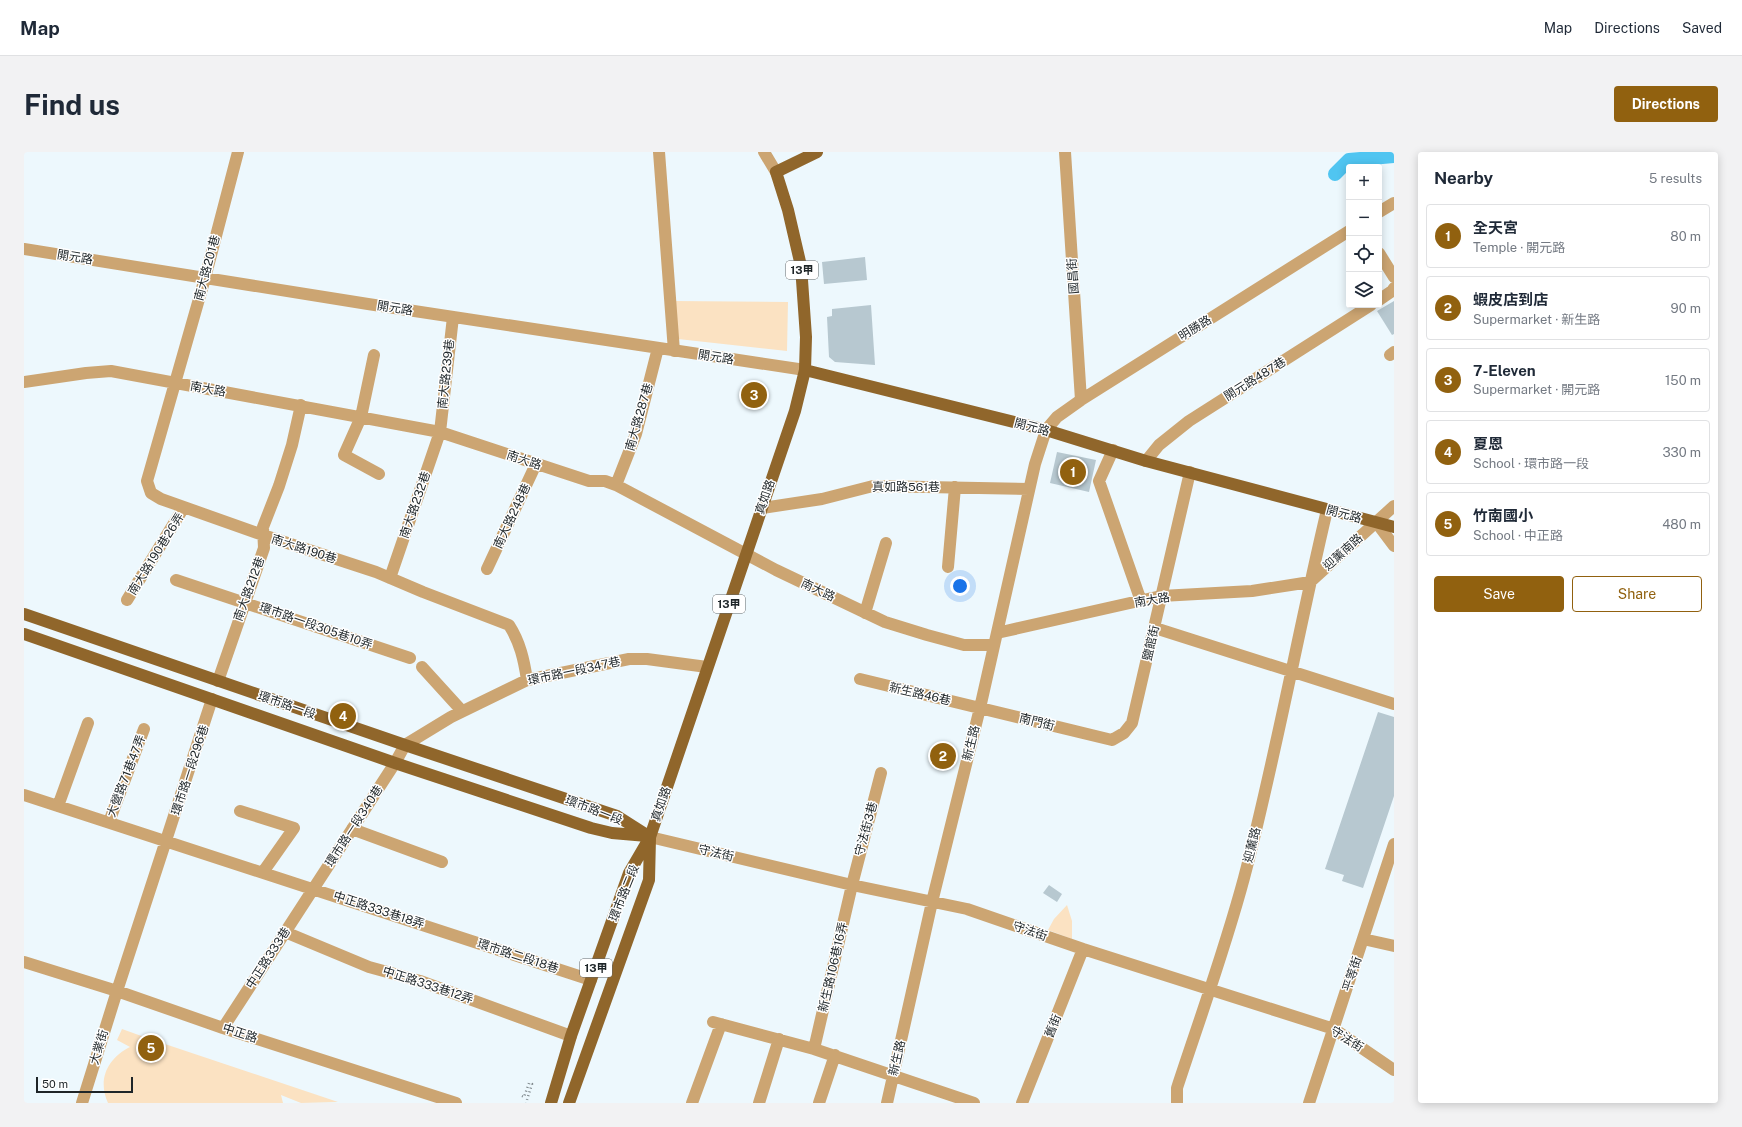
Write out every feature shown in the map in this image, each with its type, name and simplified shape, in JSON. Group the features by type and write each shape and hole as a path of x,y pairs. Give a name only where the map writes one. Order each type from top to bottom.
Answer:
{"main road":[{"path":"776,172 817,152"},
{"name":"真如路","path":"650,837 795,411 805,370 806,337 801,266 788,210 776,172"},
{"name":"開元路","path":"805,370 1046,430 1146,461 1394,527"},
{"name":"環市路一段","path":"24,614 617,816 650,837"},
{"name":"環市路一段","path":"24,634 395,763 591,828 612,833 650,837"},
{"name":"環市路二段","path":"551,1103 571,1036 629,873 650,837"},
{"name":"環市路二段","path":"570,1103 649,880 650,837"}],"street":[{"name":"南大路201巷","path":"174,383 205,278 238,152"},
{"path":"659,152 674,350"},
{"name":"真如路","path":"764,152 776,172"},
{"name":"國昌街","path":"1065,152 1081,400"},
{"path":"1382,210 1394,203"},
{"name":"明勝路","path":"1046,430 1057,417 1081,400 1346,233"},
{"name":"開元路","path":"24,249 453,317 805,370"},
{"path":"1382,258 1394,277"},
{"path":"1382,298 1394,288"},
{"name":"開元路487巷","path":"1146,461 1159,444 1189,421 1366,308"},
{"name":"南大路239巷","path":"440,432 453,317"},
{"name":"南大路287巷","path":"616,485 636,434 658,348"},
{"path":"374,355 361,417 344,455 379,474"},
{"name":"南大路","path":"24,382 86,372 111,371 301,405 440,432 589,481 606,481 616,485 776,570 885,622 964,645 994,646"},
{"name":"南大路190巷","path":"174,383 147,481 151,493 161,499 263,535 376,572 509,625 515,635 523,657 527,680"},
{"name":"南大路212巷","path":"218,680 264,548 263,527 279,486 292,446 301,405"},
{"name":"新生路","path":"887,1103 932,902 980,708 1029,489 1046,430"},
{"name":"南大路232巷","path":"390,578 440,432"},
{"path":"1113,450 1099,481 1141,601"},
{"name":"南大路248巷","path":"487,569 536,464"},
{"name":"鹽館街","path":"1094,736 1112,740 1124,733 1132,722 1190,472"},
{"name":"真如路561巷","path":"762,508 822,499 872,486 1029,489"},
{"path":"948,567 955,487"},
{"name":"迎薰南路","path":"1310,582 1394,506"},
{"name":"南大路190巷26弄","path":"127,600 184,507"},
{"name":"迎薰路","path":"1177,1103 1177,1088 1210,988 1243,878 1265,789 1310,582 1328,510"},
{"path":"1376,522 1394,546"},
{"path":"865,613 886,542"},
{"name":"環市路一段305巷10弄","path":"176,580 410,658"},
{"name":"南大路","path":"997,633 1161,596 1252,591 1310,582"},
{"path":"1155,628 1394,704"},
{"name":"環市路一段347巷","path":"405,745 462,711 527,680 629,659 647,659 707,667"},
{"path":"422,667 462,711"},
{"name":"新生路46巷","path":"860,679 980,708"},
{"name":"環市路一段296巷","path":"117,991 212,699"},
{"name":"南門街","path":"980,708 1094,736"},
{"path":"58,806 88,723"},
{"name":"大營路71巷47弄","path":"109,822 144,729"},
{"path":"395,763 405,745"},
{"name":"環市路一段340巷","path":"313,888 395,763"},
{"name":"守法街3巷","path":"852,885 881,773"},
{"name":"中正路333巷18弄","path":"24,795 446,932"},
{"path":"240,810 294,828 263,872"},
{"path":"352,829 442,862"},
{"name":"守法街","path":"650,837 852,885 967,910 1083,949 1210,988 1334,1029 1394,1070"},
{"name":"平等街","path":"1309,1103 1394,844"},
{"name":"新生路106巷16弄","path":"814,1049 852,885"},
{"name":"中正路333巷","path":"223,1028 313,888"},
{"name":"中正路333巷12弄","path":"285,932 369,967 420,981 571,1036"},
{"name":"環市路二段18巷","path":"446,932 591,980"},
{"path":"1364,939 1394,946"},
{"name":"舊街","path":"1022,1103 1083,949"},
{"name":"中正路","path":"24,962 117,991 223,1028 456,1103"},
{"name":"大業街","path":"82,1103 117,991"},
{"path":"692,1103 717,1023 835,1055 974,1103"},
{"path":"759,1103 779,1039"},
{"path":"819,1103 835,1055"}],"path":[{"path":"522,1096 524,1097 529,1083 532,1084 526,1103"}],"shaded area":[{"path":"673,301 788,302 787,351 678,339"},
{"path":"1067,905 1072,921 1072,939 1048,930 1054,919"},
{"path":"122,1029 338,1102 301,1103 281,1095 283,1103 108,1103 104,1086 104,1078 107,1070 110,1063 116,1057 130,1047 117,1040"}],"building":[{"path":"865,257 867,280 824,284 822,262"},
{"path":"1394,301 1394,334 1392,335 1377,311"},
{"path":"871,305 875,365 835,362 829,357 827,317 832,316 832,309"},
{"path":"1057,452 1096,460 1089,492 1050,483"},
{"path":"1378,712 1394,717 1394,796 1363,888 1342,881 1344,875 1325,869"},
{"path":"1049,885 1062,894 1057,902 1043,893"}],"waterway":[{"path":"1335,174 1349,160 1394,156"}],"place":[{"name":"7-Eleven","path":"754,395"},
{"name":"全天宮","path":"1073,472"},
{"name":"夏恩","path":"343,716"},
{"name":"蝦皮店到店","path":"943,756"},
{"name":"竹南國小","path":"151,1048"}]}
